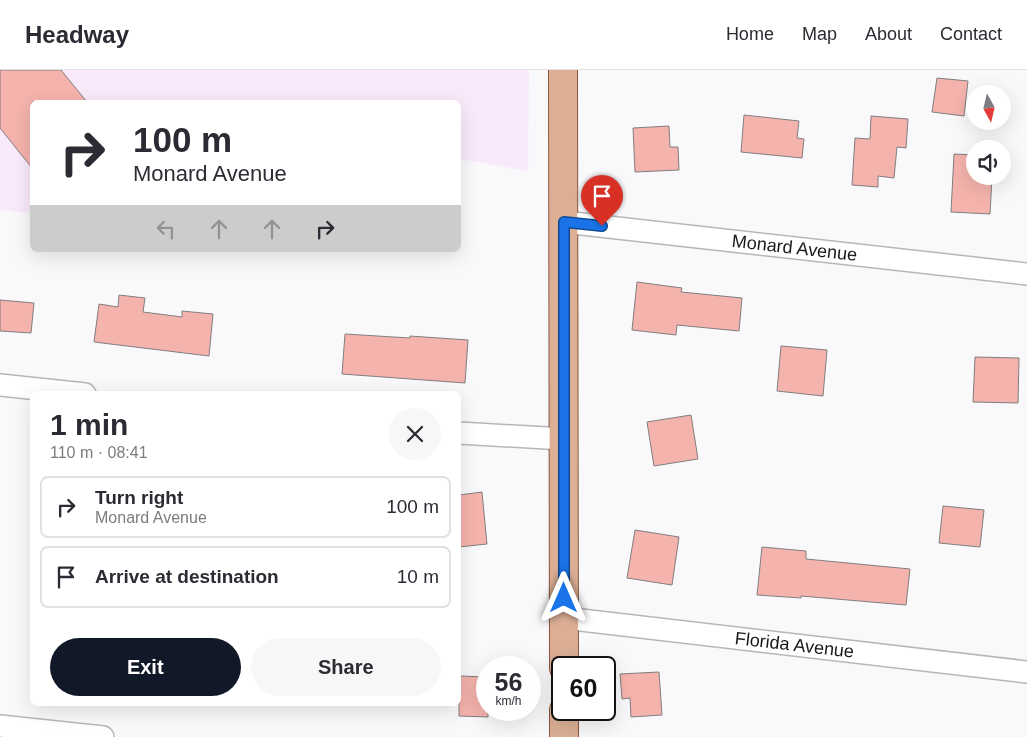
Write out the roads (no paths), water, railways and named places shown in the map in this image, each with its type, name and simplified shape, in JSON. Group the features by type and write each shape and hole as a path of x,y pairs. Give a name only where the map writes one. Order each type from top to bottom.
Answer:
{"main road":[{"path":"563,70 564,656"},
{"path":"564,721 564,737"}],"street":[{"name":"Monard Avenue","path":"564,222 1027,274"},
{"path":"0,385 57,391"},
{"path":"461,433 564,439"},
{"name":"Florida Avenue","path":"564,618 1027,672"},
{"path":"0,726 103,737"}]}
